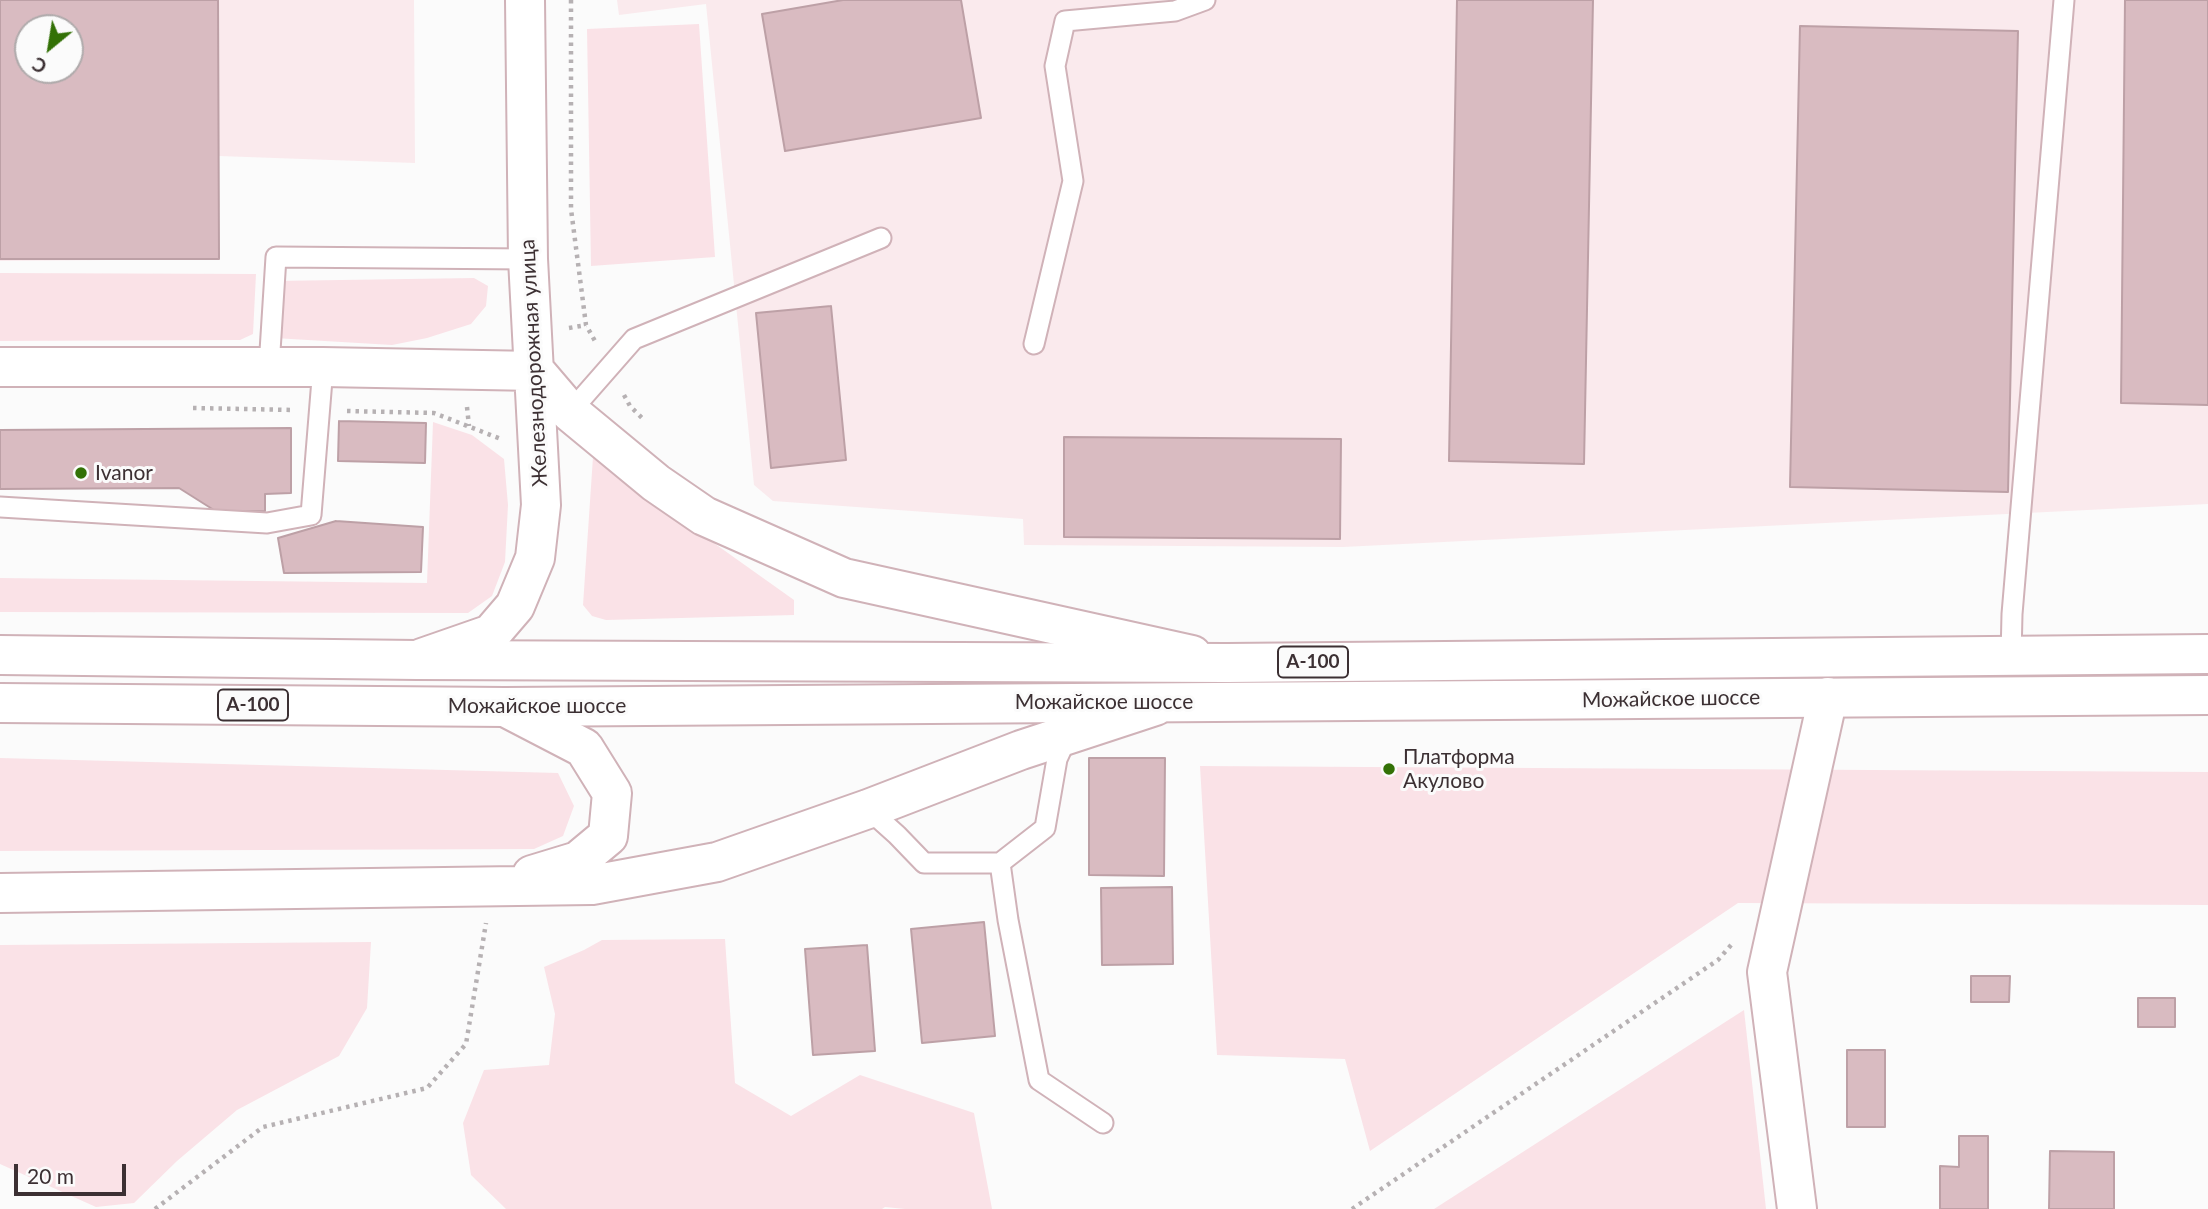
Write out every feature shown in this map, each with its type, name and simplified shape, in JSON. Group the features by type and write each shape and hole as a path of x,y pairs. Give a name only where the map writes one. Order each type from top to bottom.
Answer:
{"main road":[{"name":"Железнодорожная улица","path":"417,660 491,634 515,606 535,558 541,505 528,259 525,0"},
{"path":"0,368 323,366 535,371 570,412 656,483 704,516 844,578 1227,663"},
{"name":"Можайское шоссе","path":"0,655 417,660 1227,663 2208,654"},
{"name":"Можайское шоссе","path":"0,703 506,707 2208,695"},
{"path":"1797,1209 1767,972 1828,697"},
{"path":"0,893 592,885 717,862 868,809 1021,750 1171,701"},
{"path":"493,886 578,862 608,836 612,793 584,748 506,707"}],"lane":[{"path":"1034,344 1073,181 1055,66 1065,21 1175,12 1205,0"},
{"path":"2011,657 2013,600 2064,0"},
{"path":"570,412 634,338 881,238"},
{"path":"269,367 276,257 528,259"},
{"path":"0,507 267,523 311,515 323,366"},
{"path":"868,809 924,863 1000,863 1045,828 1057,759 1068,734"},
{"path":"1000,863 1008,920 1039,1080 1103,1123"}],"path":[{"path":"571,0 571,209 586,324 631,406 648,425"},
{"path":"190,408 434,413 509,441"},
{"path":"155,1209 263,1126 427,1088 466,1044 493,886"},
{"path":"1352,1209 1718,960 1734,942"}],"shaded area":[{"path":"0,0 414,0 415,163 219,156 219,259 0,261"},
{"path":"617,0 2208,0 2208,504 1343,547 1024,545 1023,519 773,501 754,485 706,4 619,15"},
{"path":"699,24 715,257 591,266 587,29"},
{"path":"0,273 256,274 253,334 240,340 0,341"},
{"path":"474,278 488,286 486,306 471,324 427,338 392,345 274,338 274,281"},
{"path":"433,422 472,435 504,459 508,505 505,562 492,596 468,613 0,612 0,578 427,583"},
{"path":"593,457 794,600 794,615 606,620 592,616 583,605"},
{"path":"0,758 558,773 574,806 563,836 534,849 0,851"},
{"path":"1200,766 2208,772 2208,905 1738,903 1370,1151 1345,1059 1217,1055"},
{"path":"725,939 735,1083 791,1116 860,1075 974,1113 992,1209 506,1209 471,1175 463,1123 484,1070 549,1065 555,1014 544,967 602,940"},
{"path":"371,942 367,1008 339,1056 237,1110 177,1161 134,1203 96,1207 0,1164 0,945"},
{"path":"1744,1010 1766,1209 1434,1209"}],"building":[{"path":"0,0 218,0 219,259 0,259"},
{"path":"843,0 961,0 981,118 785,151 762,14"},
{"path":"1457,0 1593,0 1584,464 1449,461"},
{"path":"2125,0 2208,0 2208,405 2121,403"},
{"path":"1800,26 2018,31 2008,492 1790,487"},
{"path":"831,306 846,460 771,468 756,313"},
{"path":"339,421 426,423 425,463 338,461"},
{"path":"291,428 291,493 265,494 265,511 217,512 179,488 0,489 0,430"},
{"path":"1064,437 1341,439 1340,539 1064,537"},
{"path":"336,521 423,527 421,572 284,573 278,538"},
{"path":"1089,758 1165,758 1164,876 1089,875"},
{"path":"1172,887 1173,964 1102,965 1101,888"},
{"path":"984,922 995,1036 922,1043 911,929"},
{"path":"867,945 875,1051 813,1055 805,949"},
{"path":"1971,976 2010,976 2009,1002 1971,1002"},
{"path":"2138,998 2175,998 2175,1027 2138,1027"},
{"path":"1847,1050 1885,1050 1885,1127 1847,1127"},
{"path":"1959,1136 1988,1136 1988,1209 1940,1209 1940,1166 1959,1167"},
{"path":"2050,1151 2114,1152 2114,1209 2049,1209"}],"place":[{"name":"Ivanor","path":"81,473"},
{"name":"Платформа Акулово","path":"1389,769"}]}
